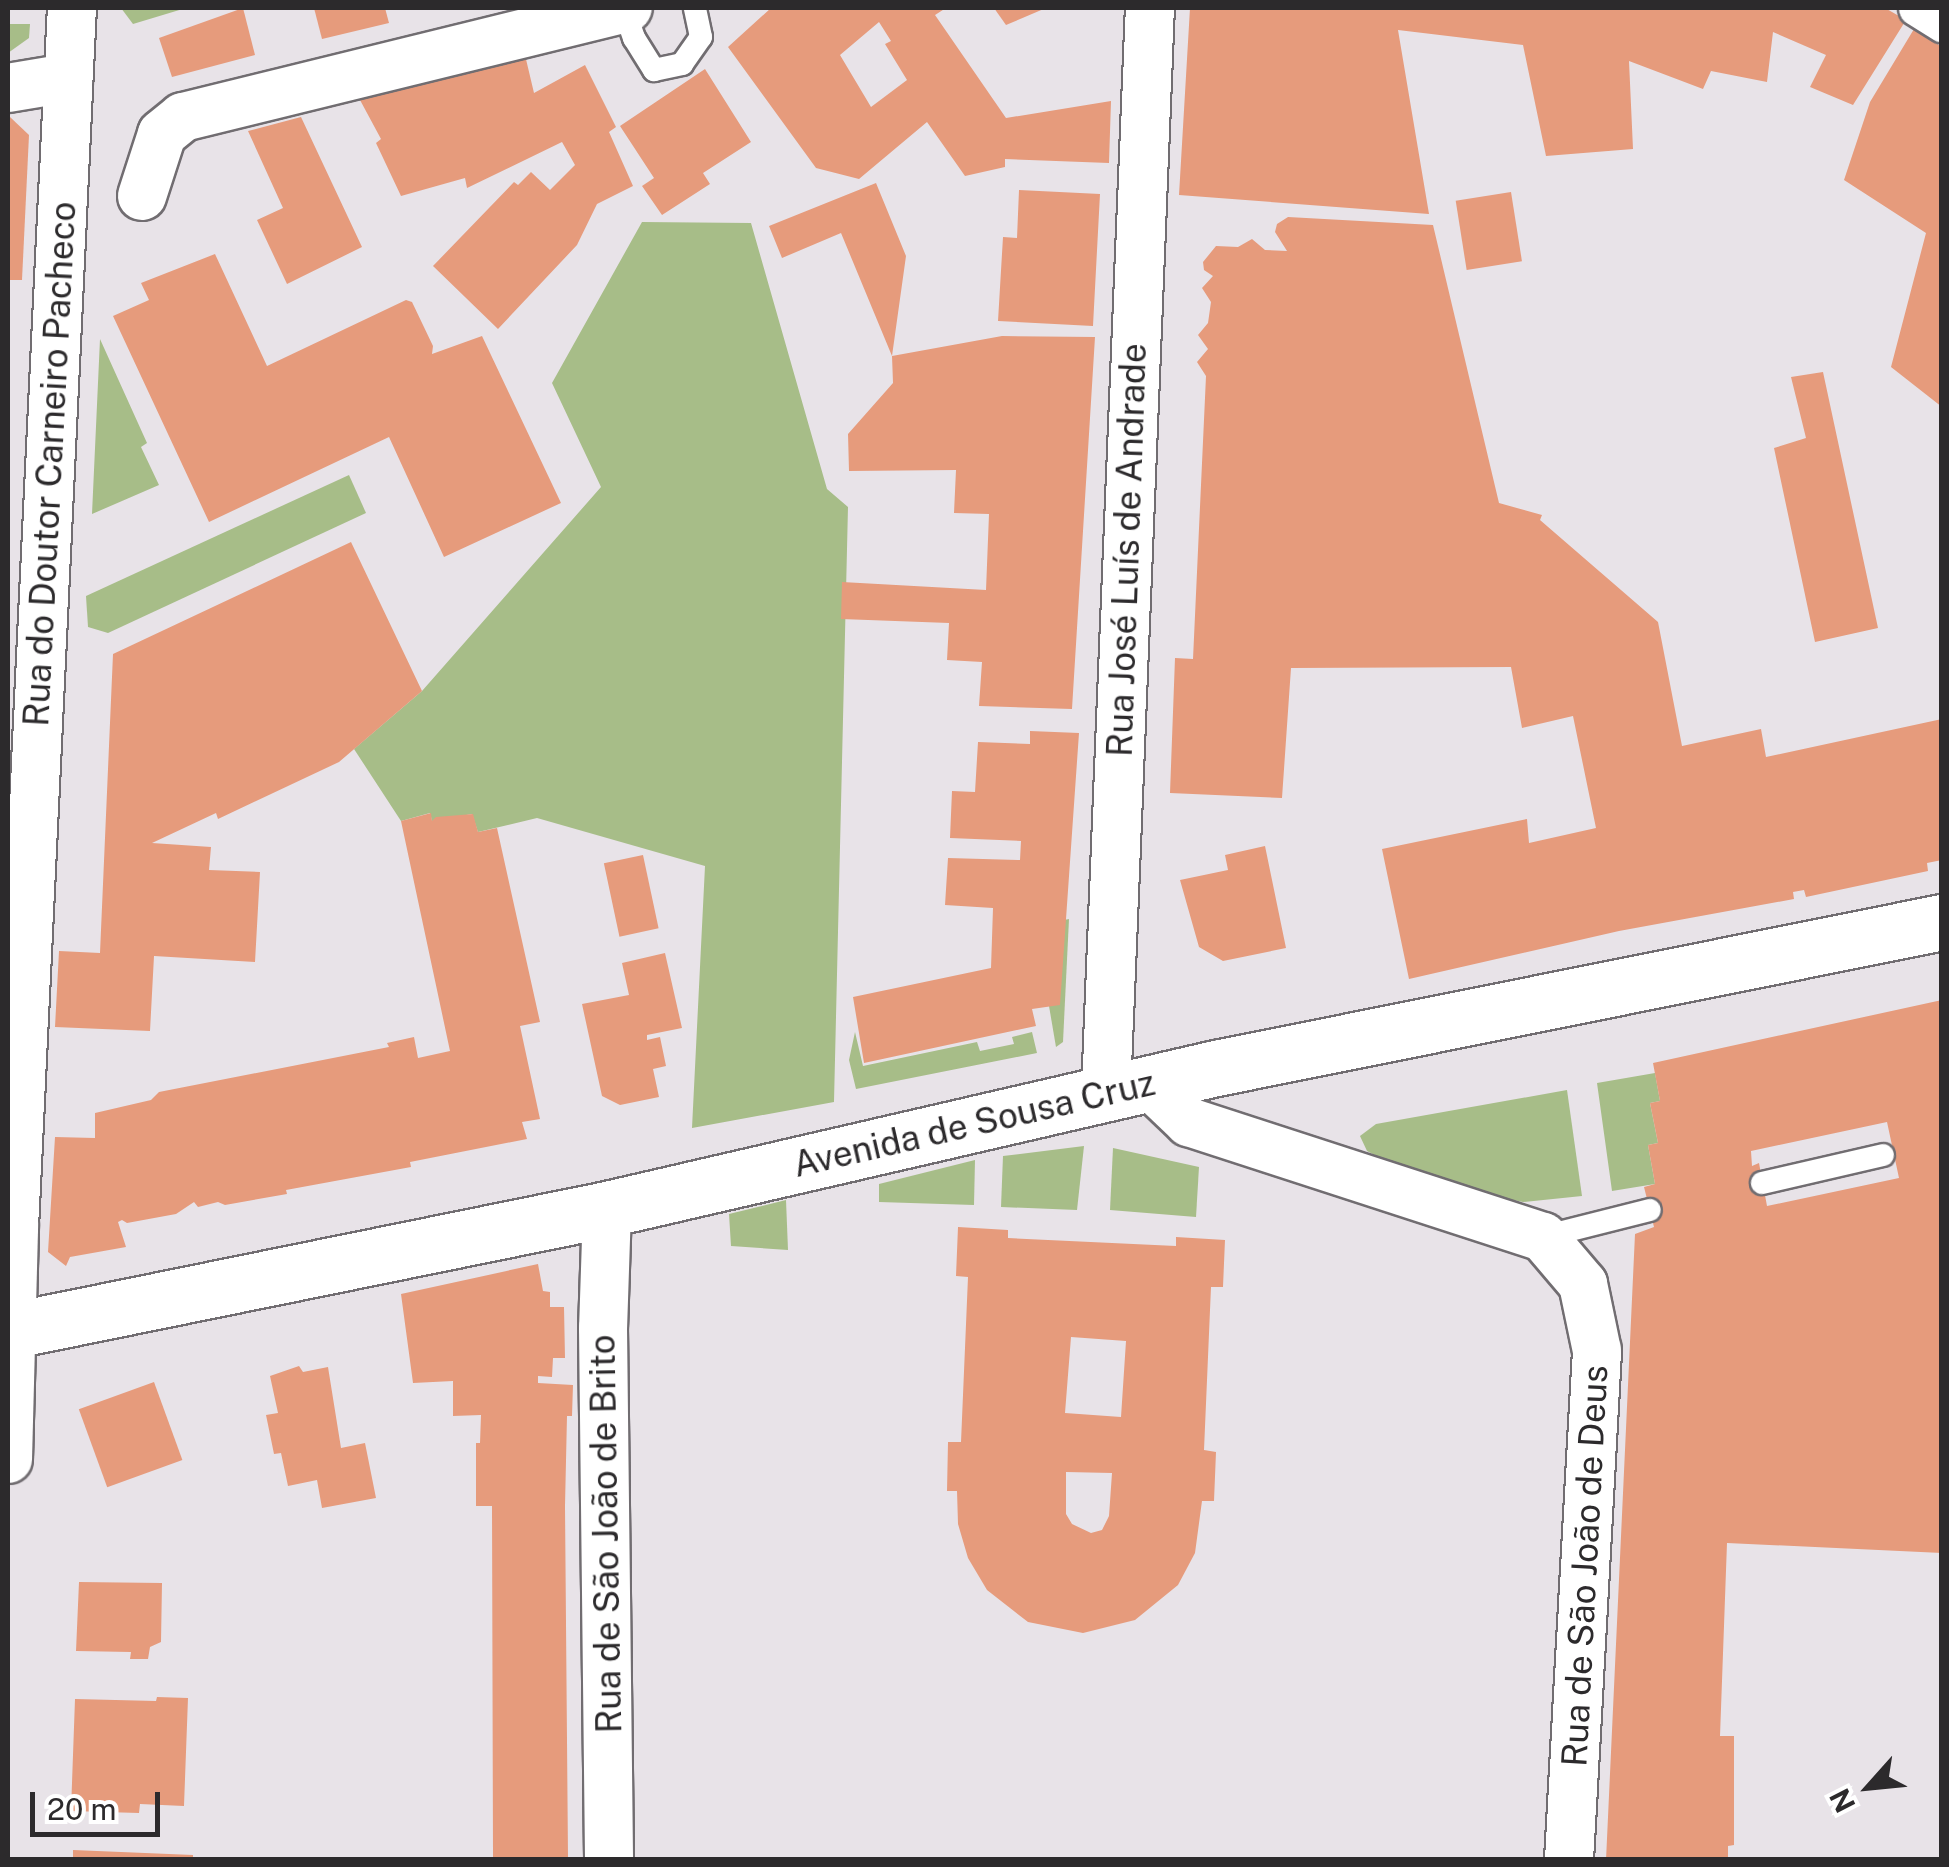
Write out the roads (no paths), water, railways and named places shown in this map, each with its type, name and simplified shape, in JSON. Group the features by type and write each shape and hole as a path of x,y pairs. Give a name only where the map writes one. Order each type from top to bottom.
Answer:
{"main road":[{"name":"Avenida de Sousa Cruz","path":"10,1331 607,1209 1127,1087 1942,922"}],"street":[{"name":"Rua do Doutor Carneiro Pacheco","path":"8,1460 24,649 72,8"},
{"path":"142,196 162,134 183,117 626,8"},
{"name":"Rua José Luís de Andrade","path":"1127,1087 1150,8"},
{"path":"1916,8 1942,24"},
{"path":"8,88 68,78"},
{"path":"1127,1087 1189,1122 1543,1237"},
{"name":"Rua de São João de Brito","path":"607,1209 604,1328 610,1860"},
{"name":"Rua de São João de Deus","path":"1543,1237 1583,1284 1597,1351 1570,1860"}],"lane":[{"path":"626,8 634,38 654,70 682,64 701,37 695,8"},
{"path":"1762,1183 1883,1155"},
{"path":"1543,1237 1650,1210"}]}
